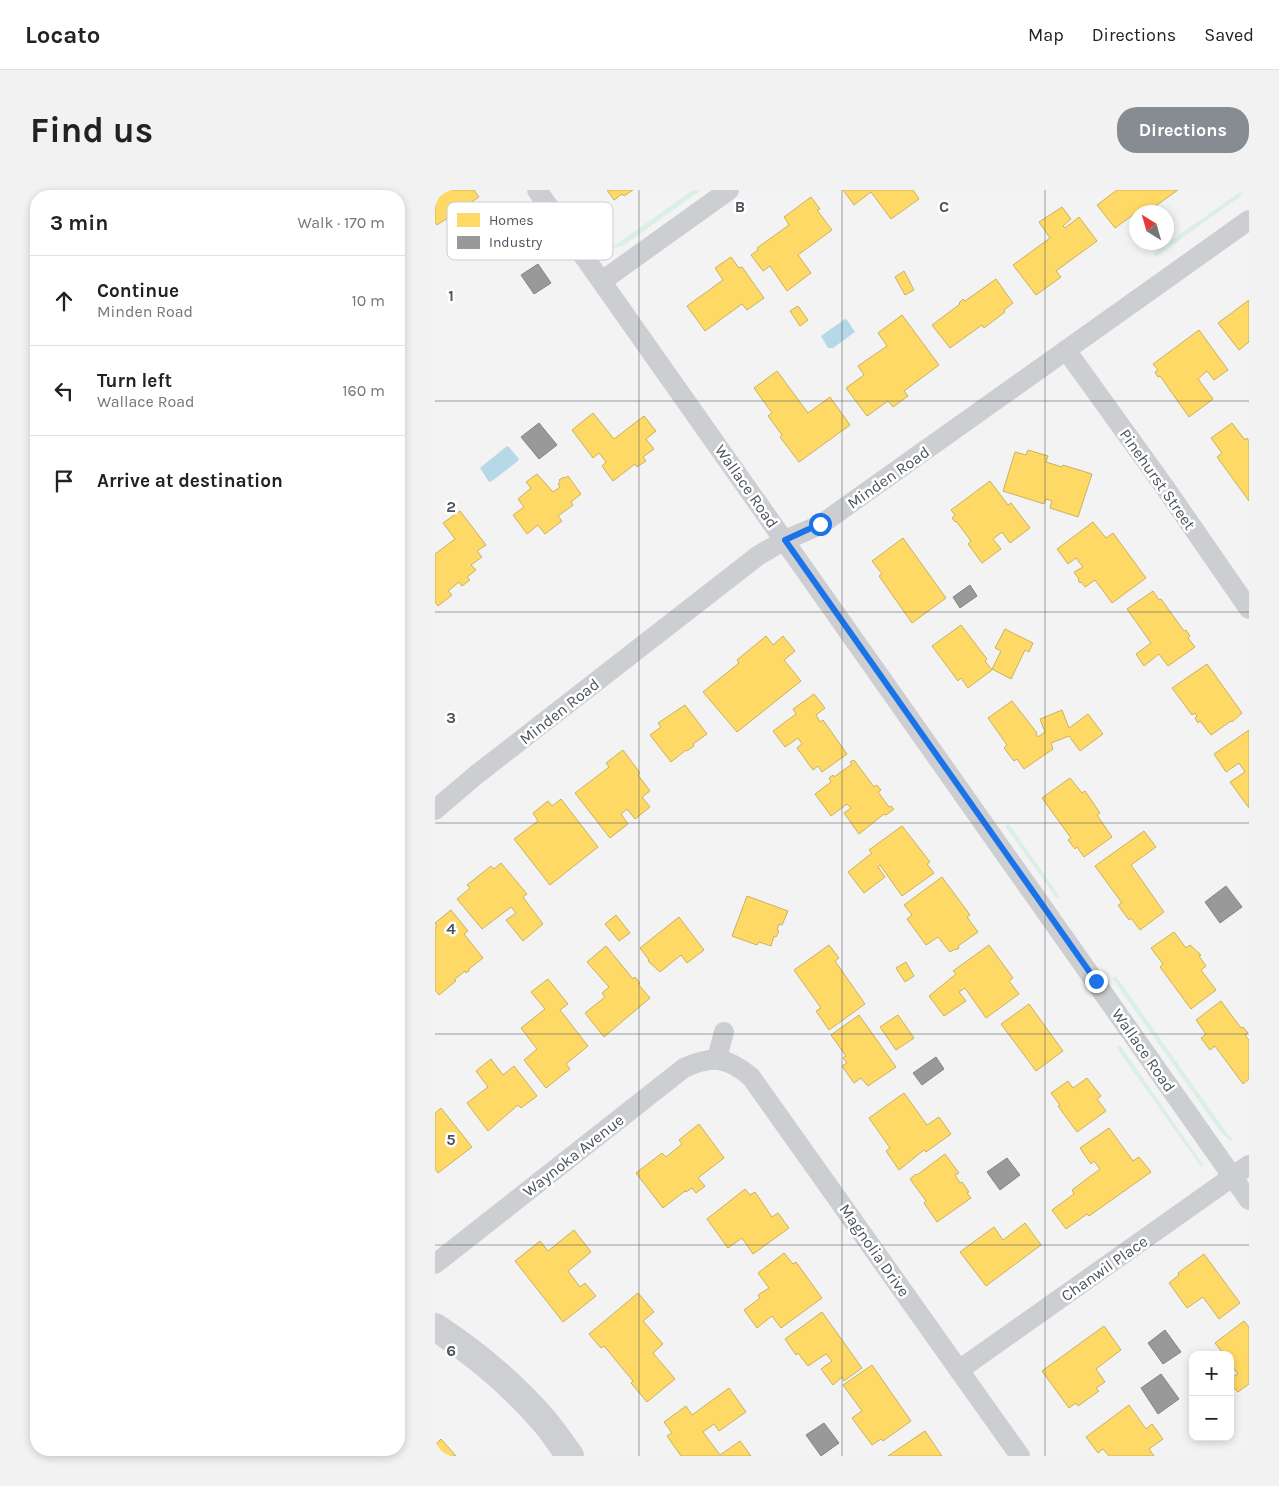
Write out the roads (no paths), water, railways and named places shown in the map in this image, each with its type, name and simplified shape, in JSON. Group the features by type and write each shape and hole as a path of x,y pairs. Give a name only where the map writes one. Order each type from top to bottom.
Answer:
{"main road":[{"path":"435,1327 492,1370 522,1398 545,1422 570,1456"}],"street":[{"name":"Wallace Road","path":"537,190 546,202"},
{"path":"602,281 729,190"},
{"name":"Minden Road","path":"435,810 476,774 759,555 785,540 820,524 1249,220"},
{"name":"Wallace Road","path":"587,260 1249,1200"},
{"name":"Pinehurst Street","path":"1066,350 1170,494 1249,608"},
{"path":"717,1058 724,1032"},
{"name":"Waynoka Avenue","path":"435,1264 684,1068 700,1061 717,1058"},
{"name":"Magnolia Drive","path":"717,1058 737,1065 751,1077 1021,1456"},
{"name":"Chanwil Place","path":"959,1370 1249,1165"}],"water":[{"path":"845,319 855,332 833,348 828,348 821,336"},
{"path":"507,446 519,459 518,461 489,482 480,468"}]}
